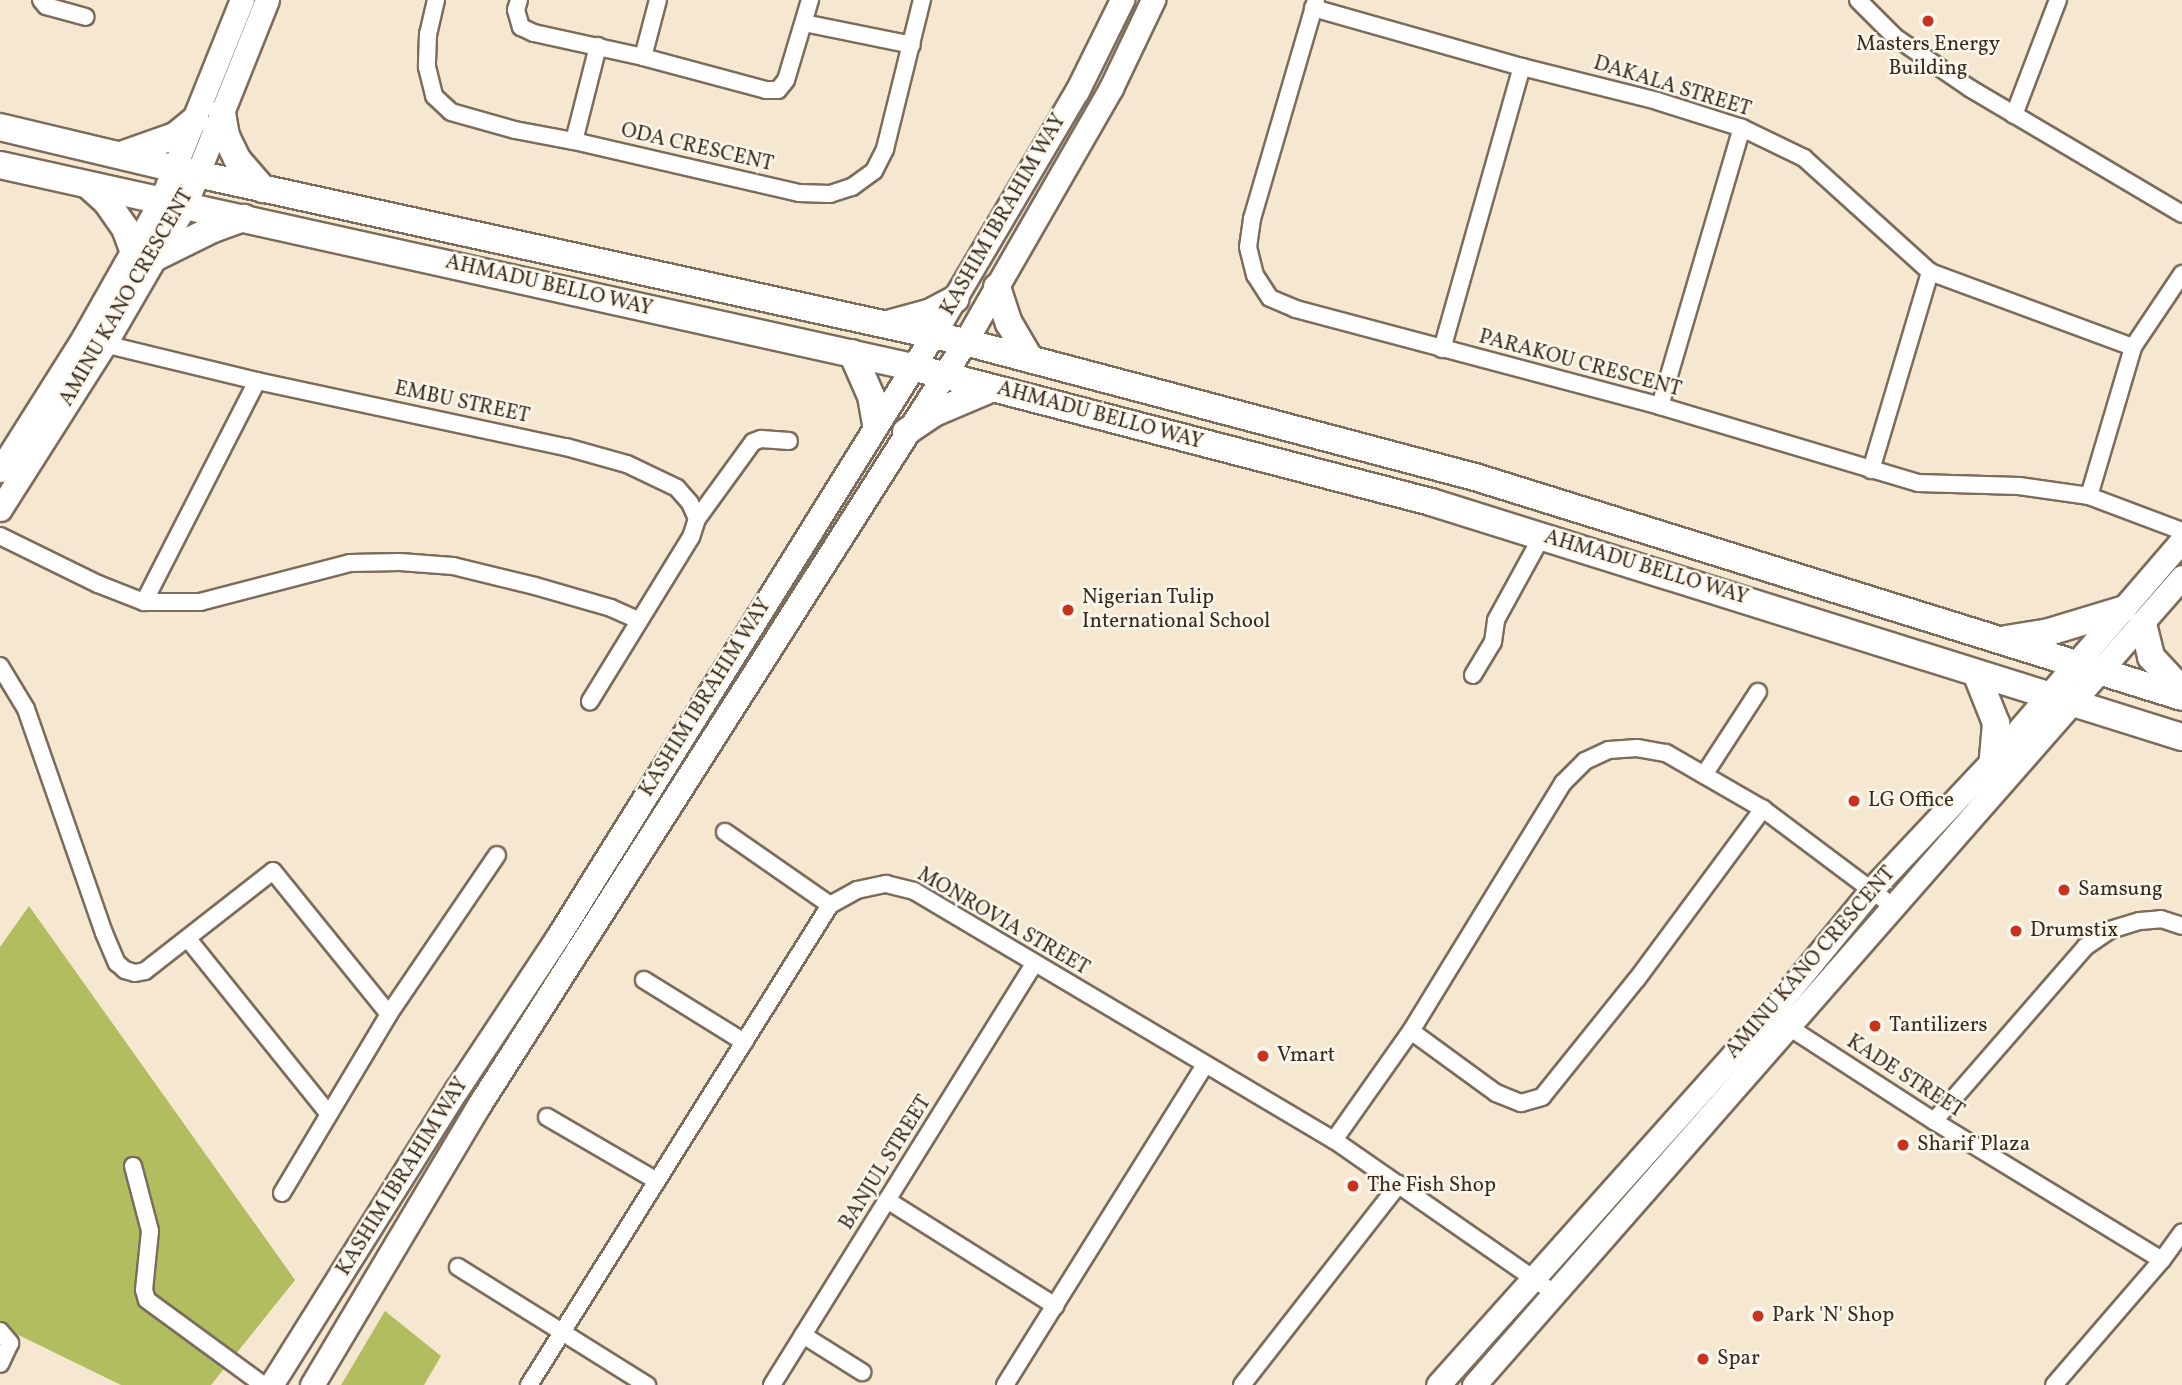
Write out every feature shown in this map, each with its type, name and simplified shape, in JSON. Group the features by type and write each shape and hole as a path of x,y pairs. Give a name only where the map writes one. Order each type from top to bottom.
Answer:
{"main road":[{"name":"AMINU KANO CRESCENT","path":"186,171 195,120 242,0"},
{"name":"AMINU KANO CRESCENT","path":"0,509 173,203 186,171 222,113 267,0"},
{"name":"KASHIM IBRAHIM WAY","path":"271,1385 457,1089 557,938 933,335 1077,91 1122,0"},
{"name":"KASHIM IBRAHIM WAY","path":"312,1385 479,1105 965,342 1111,88 1153,0"},
{"path":"222,113 226,136 237,159 263,189"},
{"path":"119,155 175,136 195,120"},
{"name":"AHMADU BELLO WAY","path":"0,127 263,189 965,342 1475,477 2182,697"},
{"name":"AHMADU BELLO WAY","path":"0,165 912,367 1432,502 1976,673 2059,707 2101,712 2182,737"},
{"path":"88,185 106,201 143,254 244,218"},
{"path":"997,287 1009,324 1030,359"},
{"path":"885,325 929,313 955,299"},
{"name":"AMINU KANO CRESCENT","path":"0,470 94,341"},
{"path":"852,353 870,396 876,424"},
{"path":"906,432 934,413 993,388"},
{"name":"AMINU KANO CRESCENT","path":"1474,1385 1778,1020 1872,889 1993,760 2100,673 2182,540"},
{"path":"1997,640 2133,617 2182,578"},
{"name":"AMINU KANO CRESCENT","path":"1438,1385 1533,1277 1778,1020 1894,907 2059,707 2074,664 2133,617"},
{"path":"2133,617 2151,657 2182,690"},
{"path":"1976,673 1996,723 1993,760"}],"street":[{"path":"41,0 46,6 86,18"},
{"name":"ODA CRESCENT","path":"436,0 428,34 427,67 434,96 451,112 515,130 799,193 830,194 852,187 874,171 885,149 922,0"},
{"path":"519,0 516,10 521,27 766,90 778,90 786,80 810,0"},
{"path":"643,57 658,0"},
{"path":"1857,0 1895,37 2014,115 2182,214"},
{"path":"2014,115 2058,0"},
{"name":"DAKALA STREET","path":"1314,4 1522,67 1657,101 1742,128 1804,158 1930,272 2133,346"},
{"name":"PARAKOU CRESCENT","path":"1314,4 1252,219 1248,247 1255,275 1270,298 1296,309 1660,407 1918,483 2020,486 2089,496 2182,531"},
{"path":"804,23 912,45"},
{"path":"574,141 598,46"},
{"path":"1442,349 1522,67"},
{"path":"1660,407 1742,128"},
{"path":"1871,470 1930,272"},
{"path":"2089,496 2133,346 2182,274"},
{"name":"EMBU STREET","path":"94,341 257,381 566,447 627,464 677,488 690,503 697,519"},
{"path":"144,602 257,381"},
{"path":"590,701 691,537 697,519 753,442 761,439 789,441"},
{"path":"0,536 98,584 144,602 200,602 350,564 400,562 453,566 536,586 611,608 638,620"},
{"path":"1473,676 1493,642 1496,620 1542,536"},
{"path":"0,666 26,709 117,963 135,973 145,971 273,871 388,1014"},
{"path":"1704,775 1758,692"},
{"path":"1334,1140 1411,1031 1563,783 1585,761 1609,750 1637,748 1666,753 1763,809 1894,907"},
{"path":"1411,1031 1496,1093 1521,1103 1542,1097 1637,979 1763,809"},
{"path":"530,1385 830,905 724,832"},
{"path":"282,1193 388,1014 497,855"},
{"name":"MONROVIA STREET","path":"830,905 857,890 886,884 914,891 1334,1140 1553,1293"},
{"path":"1934,1121 2085,947 2110,930 2140,921 2161,919 2182,926"},
{"path":"188,939 328,1114"},
{"name":"BANJUL STREET","path":"772,1385 1035,963"},
{"path":"644,980 744,1042"},
{"name":"KADE STREET","path":"1778,1020 1934,1121 2162,1260"},
{"path":"1005,1385 1205,1065"},
{"path":"547,1117 657,1181"},
{"path":"133,1167 150,1231 144,1290 147,1300 263,1385"},
{"path":"1242,1385 1398,1184"},
{"path":"887,1199 1055,1306"},
{"path":"2054,1385 2162,1260 2182,1232"},
{"path":"458,1268 647,1385"},
{"path":"0,1331 10,1343 0,1364"},
{"path":"803,1335 862,1372"}],"green space":[{"path":"29,906 295,1280 211,1385 121,1385 0,1326 0,947"},
{"path":"385,1311 441,1356 424,1385 341,1385"}],"place":[{"name":"Masters Energy Building","path":"1928,21"},
{"name":"Nigerian Tulip International School","path":"1068,610"},
{"name":"LG Office","path":"1854,801"},
{"name":"Samsung","path":"2064,890"},
{"name":"Drumstix","path":"2016,931"},
{"name":"Tantilizers","path":"1875,1026"},
{"name":"Vmart","path":"1263,1056"},
{"name":"Sharif Plaza","path":"1903,1145"},
{"name":"The Fish Shop","path":"1353,1186"},
{"name":"Park 'N' Shop","path":"1758,1316"},
{"name":"Spar","path":"1703,1359"}]}
